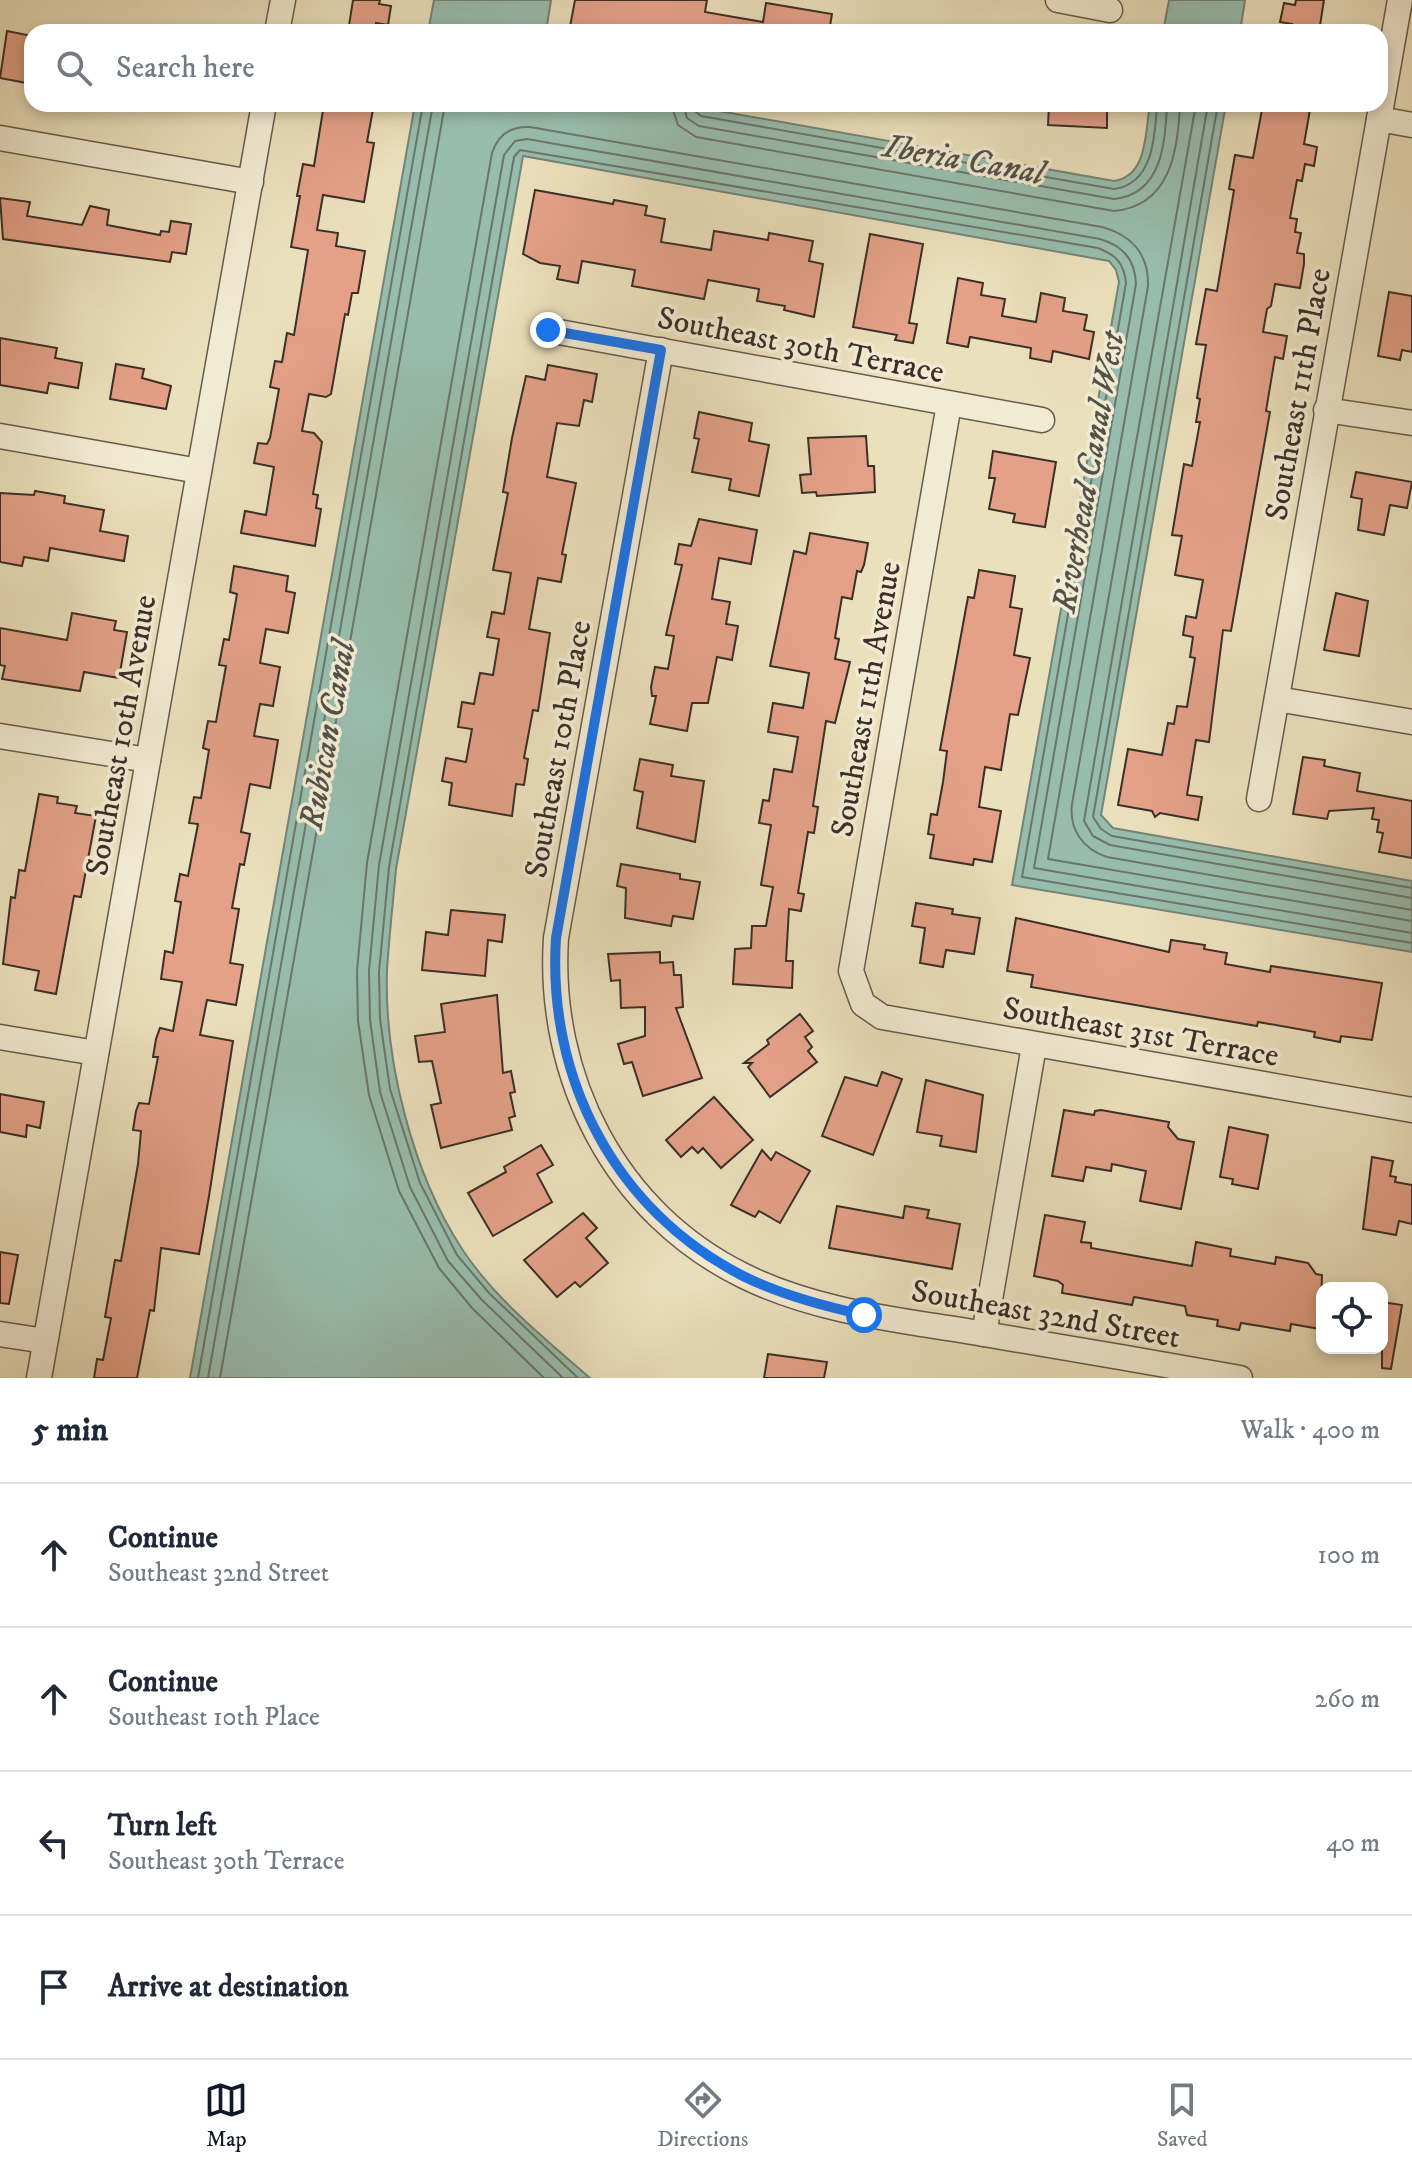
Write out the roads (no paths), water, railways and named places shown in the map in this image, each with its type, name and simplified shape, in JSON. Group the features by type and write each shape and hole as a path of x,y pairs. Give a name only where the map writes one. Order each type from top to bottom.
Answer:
{"street":[{"path":"278,24 283,0"},
{"path":"1058,0 1110,10"},
{"name":"Southeast 11th Place","path":"1388,68 1400,0"},
{"name":"Southeast 10th Avenue","path":"39,1378 263,112"},
{"name":"Southeast 11th Place","path":"1259,799 1380,112"},
{"path":"1379,119 1412,125"},
{"path":"0,138 251,182"},
{"name":"Southeast 30th Terrace","path":"548,330 1042,420"},
{"name":"Southeast 10th Place","path":"609,1153 582,1105 568,1067 558,1028 554,968 556,938 661,350"},
{"name":"Southeast 11th Avenue","path":"863,1004 851,971 949,404"},
{"path":"1326,410 1412,423"},
{"path":"0,436 199,471"},
{"path":"1277,699 1412,722"},
{"path":"0,736 148,760"},
{"name":"Southeast 31st Terrace","path":"863,1004 882,1017 1412,1110"},
{"path":"0,1037 96,1053"},
{"path":"984,1334 1034,1046"},
{"name":"Southeast 32nd Street","path":"609,1153 649,1206 693,1244 743,1276 833,1308 1240,1378"},
{"path":"0,1334 45,1341"}],"water":[{"path":"434,0 551,0 547,24 430,24"},
{"path":"1169,0 1245,0 1241,24 1164,24"},
{"path":"414,112 725,112 1114,181 1133,171 1139,162 1149,112 1225,112 1101,815 1113,828 1412,881 1412,952 1012,885 1119,282 1116,270 1109,261 523,156 396,869 387,1006 396,1079 405,1116 429,1187 445,1219 462,1249 489,1284 522,1318 590,1378 190,1378"}],"water label":[{"name":"Iberia Canal","path":"964,158"},
{"name":"Riverhead Canal West","path":"1087,472"},
{"name":"Rubican Canal","path":"326,735"}]}
